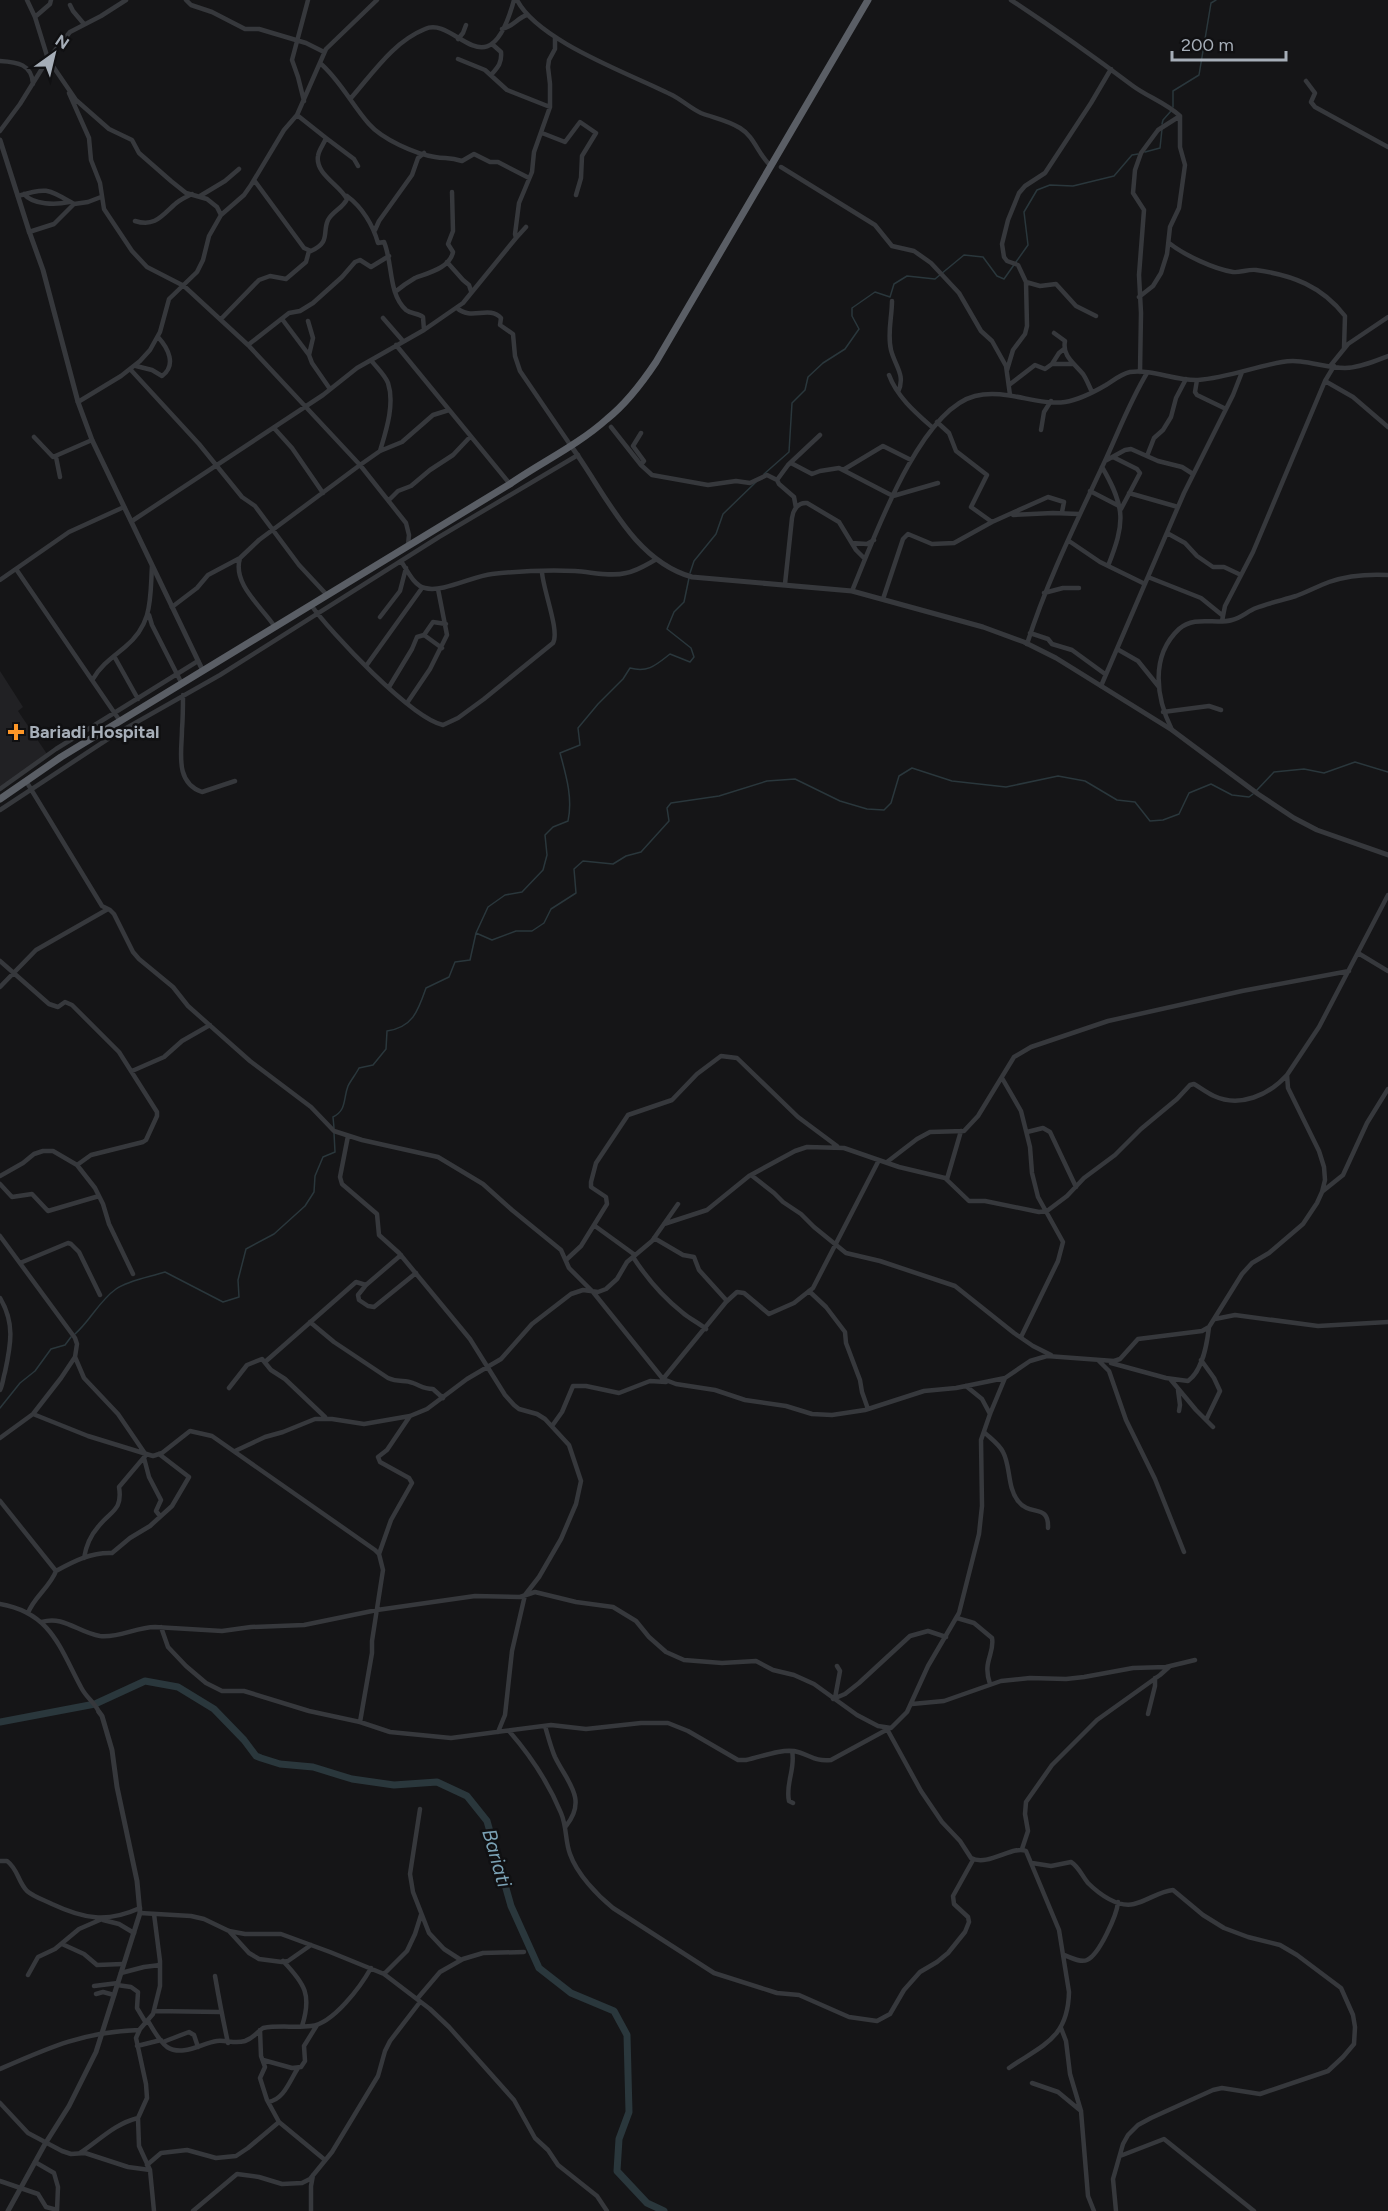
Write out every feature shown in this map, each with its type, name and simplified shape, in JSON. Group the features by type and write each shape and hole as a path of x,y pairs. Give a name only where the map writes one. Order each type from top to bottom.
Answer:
{"highway":[{"path":"0,799 120,721 571,446 607,420 627,401 648,375 868,0"}],"street":[{"path":"27,0 35,17 48,59 69,93 89,138 91,160 100,183 101,197 109,219 141,261 157,274 184,286 221,319 360,465 406,523 408,545"},
{"path":"35,17 50,4 51,0"},
{"path":"0,131 48,59 70,32 126,0"},
{"path":"186,0 191,5 212,12 245,29 259,29 324,52"},
{"path":"304,101 292,60 308,0"},
{"path":"78,402 133,367 150,350 158,338 169,299 201,267 209,236 221,215 244,195 284,130 297,115 324,52 333,40 377,0"},
{"path":"351,98 398,44 425,29 443,30 477,47 485,48 492,44 502,29 515,0 527,15 555,37 670,94 702,113 741,128 749,135 763,158 771,166"},
{"path":"1011,0 1063,34 1133,86 1173,109 1180,116 1184,173 1179,208 1170,227 1169,243 1158,279 1151,289 1139,297"},
{"path":"70,5 84,24"},
{"path":"502,29 512,26 527,15"},
{"path":"458,39 466,25"},
{"path":"516,238 514,234 519,203 532,169 534,152 550,107 548,63 555,49 555,37"},
{"path":"491,75 499,66 501,58 501,52 492,44"},
{"path":"458,59 485,70 503,88 550,107"},
{"path":"0,61 26,66 32,74 33,84"},
{"path":"320,63 333,75 373,128 404,147 434,157 454,158 462,161 474,154 490,162 498,162 529,178"},
{"path":"1007,370 1013,350 1025,334 1028,304 1026,282 1018,265 1007,261 1002,248 1013,206 1025,186 1045,173 1111,69"},
{"path":"1306,81 1314,89 1315,93 1311,102 1315,107 1388,147"},
{"path":"69,93 109,129 132,140 136,150 171,181 211,202 221,215"},
{"path":"297,115 354,159 358,166"},
{"path":"1140,372 1139,297 1144,210 1133,193 1136,163 1140,153 1158,130 1180,116"},
{"path":"542,133 565,142 580,122 596,133 582,156 581,178 576,195"},
{"path":"326,138 318,157 319,165 332,183 356,204 375,230 378,242 384,242 399,302 405,309 423,317 424,330"},
{"path":"0,140 21,195 29,232 43,270 78,402 92,440 203,671"},
{"path":"375,230 412,175 418,159 424,153"},
{"path":"781,167 875,225 892,246 910,249 931,263 959,292 981,331 992,341 1007,370 1010,395"},
{"path":"200,196 239,170"},
{"path":"254,180 304,248 309,251"},
{"path":"21,195 44,190 72,203"},
{"path":"395,292 414,279 435,271 453,255 448,246 453,231 452,192"},
{"path":"135,221 144,224 156,222 176,202 192,194"},
{"path":"21,195 28,199 54,204 88,202 101,197"},
{"path":"309,251 324,241 327,236 328,219 345,203 347,196"},
{"path":"29,232 54,224 72,203"},
{"path":"132,522 274,428 357,368 424,330 457,308 526,227"},
{"path":"1169,243 1189,256 1230,271 1254,269 1284,276 1317,288 1345,316 1344,348"},
{"path":"221,319 254,283 270,276 286,279 306,262 309,251"},
{"path":"248,345 282,319 313,303 358,261 371,267 389,256"},
{"path":"447,261 470,285 471,292"},
{"path":"1026,282 1040,286 1056,284 1076,306 1096,316"},
{"path":"892,301 891,348 902,377 898,392"},
{"path":"457,308 465,314 490,312 499,315 500,325 513,334 520,371 541,399 560,432 640,544 656,560 669,568 690,576 852,591 983,627 1027,644 1056,658 1172,730 1252,790 1294,818 1317,830 1388,855"},
{"path":"1222,621 1222,615 1275,501 1333,366 1344,348 1388,317"},
{"path":"382,318 403,341"},
{"path":"282,319 309,355 330,389"},
{"path":"309,321 313,338 309,355"},
{"path":"1054,333 1065,341 1064,349 1092,392"},
{"path":"133,367 152,370 162,376 166,373 170,363 169,351 158,338"},
{"path":"396,345 510,484"},
{"path":"1009,385 1029,372 1033,366 1041,366 1045,369 1064,349"},
{"path":"852,591 911,460 937,422 967,398 987,394 1067,402 1092,392 1123,374 1140,372 1197,380 1298,360 1351,367 1388,356"},
{"path":"371,360 387,381 390,392 388,423 381,451"},
{"path":"1052,364 1073,364"},
{"path":"133,367 242,497 255,506 309,577 327,595"},
{"path":"1101,686 1178,507 1242,372"},
{"path":"1027,644 1044,593 1069,542 1079,514 1128,409 1148,373"},
{"path":"889,375 898,392 933,428"},
{"path":"1147,456 1152,441 1171,417 1176,398 1186,379"},
{"path":"1197,380 1195,392 1197,395 1226,409"},
{"path":"1325,381 1353,398 1388,426"},
{"path":"1041,430 1044,412 1051,401"},
{"path":"172,607 190,594 208,575 240,558 251,547 360,465 407,438 433,415 449,410"},
{"path":"937,422 949,433 956,451 987,476 971,507 992,522"},
{"path":"611,427 641,465 652,475 706,485 736,481 750,483 767,475 777,480 794,497 796,508"},
{"path":"274,428 292,448 323,493"},
{"path":"641,433 633,446 644,461 641,465"},
{"path":"777,480 820,435"},
{"path":"34,437 49,455 56,457 92,440"},
{"path":"389,500 398,491 411,486 435,466 453,456 470,437"},
{"path":"843,470 883,446 911,460"},
{"path":"1105,461 1128,449 1182,467 1193,474"},
{"path":"0,810 105,741 220,675 401,561 578,455"},
{"path":"56,457 60,477"},
{"path":"1113,457 1139,471 1139,476 1120,508"},
{"path":"791,463 812,474 837,468 893,496 938,483"},
{"path":"1102,467 1120,508 1119,537 1108,566"},
{"path":"1090,491 1120,508"},
{"path":"1129,493 1178,507"},
{"path":"883,599 906,535 910,534 932,544 954,543 992,522 1049,497 1064,502 1062,512"},
{"path":"785,584 792,518 796,508 802,503 807,503 828,514 843,526 852,543 865,559"},
{"path":"0,580 69,532 124,507"},
{"path":"1010,515 1062,512 1079,514"},
{"path":"1167,534 1185,543 1197,556 1213,567 1224,567 1241,575"},
{"path":"852,543 867,544 874,540"},
{"path":"1069,542 1108,566 1145,584"},
{"path":"240,558 238,569 243,584 275,627"},
{"path":"401,561 422,588 438,589 490,574 576,571 621,574 656,560"},
{"path":"93,679 99,669 140,633 149,609 153,565"},
{"path":"380,617 400,591 406,568"},
{"path":"16,569 120,721"},
{"path":"311,605 344,645 389,687 407,703 437,724 443,725 484,699 554,643 556,632 544,590 542,572"},
{"path":"1172,730 1163,712 1159,687 1159,662 1163,651 1180,628 1203,620 1234,620 1258,607 1299,595 1339,579 1356,575 1388,574"},
{"path":"1148,577 1201,598 1222,615"},
{"path":"366,666 422,588"},
{"path":"1044,593 1064,588 1079,588"},
{"path":"407,703 442,648 447,635 438,589"},
{"path":"149,609 152,625 182,684"},
{"path":"424,635 431,623 446,624"},
{"path":"1030,633 1047,639 1052,644 1072,650 1105,674"},
{"path":"389,687 419,635 424,635 442,648"},
{"path":"1117,650 1138,662 1159,687"},
{"path":"114,656 138,699"},
{"path":"0,789 56,749 198,662"},
{"path":"183,695 180,752 183,774 193,787 202,792 235,781"},
{"path":"1163,712 1209,706 1221,710"},
{"path":"26,781 102,906 114,914 135,954 173,987 188,1006 250,1061 311,1107 334,1131 450,1162 483,1184 558,1247 569,1268 593,1292 663,1379 669,1382"},
{"path":"566,1260 581,1246 595,1226 607,1201 604,1195 591,1187 591,1182 596,1162 624,1119 631,1113 672,1100 697,1074 720,1056 737,1058 798,1117 838,1147 947,1179 969,1201 985,1201 1039,1212 1047,1210 1115,1155 1190,1085 1194,1084 1216,1097 1237,1101 1258,1096 1287,1075 1319,1027 1388,895"},
{"path":"0,987 12,972 36,950 108,909"},
{"path":"1359,953 1388,971"},
{"path":"0,961 34,993 55,1007 65,1002 72,1005 119,1052 157,1112 156,1120 146,1140 91,1155 77,1165"},
{"path":"887,1162 930,1132 964,1131 976,1119 1017,1054 1031,1047 1092,1025 1242,991 1349,971"},
{"path":"132,1071 164,1057 182,1041 210,1024"},
{"path":"552,1426 562,1412 573,1386 586,1386 619,1393 650,1381 669,1382 708,1388 745,1400 786,1406 812,1414 841,1414 868,1409 924,1391 1005,1378 1030,1361 1053,1356 1109,1362 1171,1380 1190,1379 1206,1347 1209,1327 1242,1274 1252,1263 1269,1253 1302,1224 1322,1192 1325,1174 1319,1151 1288,1088 1287,1075"},
{"path":"1002,1078 1021,1111 1027,1132 1038,1197 1061,1236 1063,1246 1059,1261 1021,1337"},
{"path":"1322,1192 1343,1175 1367,1122 1388,1089"},
{"path":"1027,1132 1043,1128 1050,1132 1076,1187"},
{"path":"947,1179 961,1131"},
{"path":"348,1136 340,1176 342,1184 378,1214 379,1235 401,1255 470,1339 505,1395 516,1407 537,1414 552,1426 572,1451 578,1470 581,1488 576,1504 555,1551 525,1595 512,1651 505,1714 498,1732"},
{"path":"664,1224 707,1210 751,1175 801,1149 838,1147"},
{"path":"0,1176 43,1150 53,1151 77,1165 91,1181 99,1196 109,1224 133,1274"},
{"path":"663,1379 737,1292 742,1292 766,1314 772,1314 794,1304 809,1291 879,1160"},
{"path":"751,1175 850,1255 880,1261 955,1286 1021,1337 1053,1356"},
{"path":"0,1184 12,1197 32,1194 48,1211 99,1196"},
{"path":"235,1451 265,1437 315,1419 326,1418 358,1424 410,1416 427,1409 467,1379 507,1354 532,1324 571,1294 583,1290 603,1291 610,1286 620,1275 624,1265 654,1238 678,1204"},
{"path":"595,1226 634,1256 641,1270 682,1313 706,1329"},
{"path":"0,1236 2,1243 20,1263 75,1338 77,1344 75,1357 33,1414 0,1438"},
{"path":"654,1238 684,1255 694,1257 699,1270 727,1301"},
{"path":"20,1263 68,1243 71,1244 79,1252 100,1295"},
{"path":"401,1255 366,1285 358,1298 373,1307 416,1273"},
{"path":"265,1362 356,1282 366,1285"},
{"path":"809,1291 826,1307 845,1332 846,1343 868,1409"},
{"path":"0,1298 9,1316 12,1334 10,1353 0,1390"},
{"path":"1214,1319 1235,1315 1318,1326 1388,1322"},
{"path":"310,1322 334,1342 388,1378 397,1382 414,1383 423,1389 433,1389 443,1398"},
{"path":"1109,1362 1120,1359 1138,1339 1194,1332 1209,1327"},
{"path":"75,1357 84,1378 118,1414 145,1456 149,1477 161,1500 156,1511 159,1516"},
{"path":"229,1388 247,1365 261,1359 326,1418"},
{"path":"1201,1360 1220,1391 1206,1420"},
{"path":"1099,1361 1109,1371 1126,1420 1158,1487 1184,1552"},
{"path":"160,1627 168,1647 186,1666 206,1683 222,1691 244,1691 309,1712 360,1722 390,1732 436,1737 467,1737 544,1726 586,1729 640,1723 668,1723 688,1731 738,1760 792,1751 815,1760 831,1760 899,1721 912,1704 928,1666 957,1618 979,1534 982,1506 980,1456 984,1432 1005,1378"},
{"path":"1171,1380 1213,1427"},
{"path":"966,1386 982,1399 990,1414"},
{"path":"1178,1389 1179,1411"},
{"path":"33,1414 145,1456 159,1454 180,1438 194,1431 212,1436 379,1554"},
{"path":"360,1722 383,1570 379,1554 391,1520 412,1484 409,1478 380,1462 378,1457 387,1450 410,1416"},
{"path":"984,1432 1002,1450 1017,1499 1024,1506 1045,1513 1048,1517 1048,1528"},
{"path":"28,1613 33,1601 56,1571 100,1552 112,1553 130,1538 150,1526 176,1502 182,1487 189,1478 188,1475 159,1454"},
{"path":"84,1558 92,1534 117,1508 120,1496 119,1487 145,1456"},
{"path":"0,1501 56,1571"},
{"path":"42,1622 57,1620 91,1634 111,1636 147,1627 222,1631 251,1627 304,1625 377,1610 475,1596 520,1597 535,1592 609,1606 631,1618 658,1645 677,1658 722,1663 756,1661 773,1670 794,1675 814,1684 873,1724 888,1729 936,1814 974,1860 981,1861 1022,1849"},
{"path":"0,1604 28,1613 49,1628 84,1692 99,1712 112,1750 140,1910 103,2034 85,2077 8,2211"},
{"path":"957,1618 974,1623 992,1638 986,1668 990,1683"},
{"path":"834,1698 859,1683 910,1636 928,1631 946,1637"},
{"path":"912,1704 944,1701 990,1683 1030,1678 1066,1679 1169,1666 1195,1660"},
{"path":"834,1698 840,1671 837,1666"},
{"path":"1022,1849 1028,1831 1026,1803 1052,1765 1097,1720 1169,1666"},
{"path":"1148,1714 1155,1678"},
{"path":"544,1726 554,1755 575,1796 575,1811 566,1826"},
{"path":"509,1731 556,1801 566,1826 570,1855 604,1901 648,1932 714,1973 777,1993 799,1995 843,2015 877,2021 890,2014 904,1990 920,1972 948,1953 965,1932 969,1922 968,1917 954,1904 953,1896 974,1860"},
{"path":"792,1751 793,1767 788,1795 789,1800 793,1803"},
{"path":"420,1809 410,1874 413,1892 421,1915 435,1942 461,1960"},
{"path":"1009,2068 1052,2040 1061,2028 1069,2002 1059,1930 1032,1863 1026,1851 1022,1849"},
{"path":"0,1861 7,1861 15,1868 21,1884 32,1894 65,1910 119,1924 134,1933"},
{"path":"1032,1863 1051,1866 1071,1862 1095,1889 1118,1902 1130,1905 1173,1890 1203,1915 1224,1928 1287,1948 1341,1988 1353,2015 1355,2040 1352,2047 1334,2066 1321,2074 1260,2094 1222,2088 1213,2090 1138,2125 1128,2135 1113,2179 1116,2211"},
{"path":"1064,1955 1082,1961 1090,1957 1112,1923 1118,1902"},
{"path":"28,1975 38,1957 52,1952 79,1929 103,1919 140,1910 154,1914 191,1916 204,1919 229,1931 245,1934 281,1934 371,1968 384,1974 448,2026 514,2100 532,2135 548,2150 558,2165 597,2196 607,2211"},
{"path":"154,1914 160,1986 154,2011 139,2030 136,2038 147,2098 138,2118 139,2146 148,2167 154,2211"},
{"path":"384,1974 407,1951 421,1915"},
{"path":"229,1931 255,1957 283,1961 293,1958 311,1946"},
{"path":"62,1944 84,1954 97,1965 123,1964"},
{"path":"193,2211 237,2174 259,2177 276,2183 292,2184 302,2183 314,2174 378,2076 385,2050 390,2041 440,1972 461,1960 483,1953 524,1952"},
{"path":"283,1961 307,1994 302,2026"},
{"path":"121,1973 160,1965"},
{"path":"268,2102 275,2101 283,2093 298,2068 304,2063 304,2046 317,2025 348,2001 371,1968"},
{"path":"215,1976 220,2012 225,2022 228,2043"},
{"path":"94,1986 118,1984 131,1987 138,1992 137,2008 162,2041 172,2049 198,2047 217,2041 228,2043 248,2040 256,2036 260,2030 276,2026 317,2025"},
{"path":"96,1994 102,1992 114,1995"},
{"path":"154,2011 220,2012"},
{"path":"1061,2028 1066,2041 1070,2074 1081,2111 1088,2196 1094,2211"},
{"path":"0,2069 62,2043 88,2035 139,2030"},
{"path":"260,2030 264,2069 260,2078 268,2102 279,2122 325,2160"},
{"path":"137,2046 189,2032 194,2035 198,2047"},
{"path":"263,2060 298,2068"},
{"path":"1032,2084 1058,2092 1081,2111"},
{"path":"0,2103 28,2133 45,2144 71,2154 93,2155 128,2167 148,2167 161,2153 188,2150 216,2158 236,2156 279,2122"},
{"path":"80,2153 96,2143 112,2128 138,2118"},
{"path":"1120,2156 1164,2139 1254,2211"},
{"path":"0,2181 38,2194 46,2207 57,2211 58,2187 54,2173 35,2162"},
{"path":"311,2211 311,2186 314,2174"}],"shaded area":[{"name":"Bariadi Hospital","path":"0,671 23,707 18,711 47,754 0,788"}],"waterway":[{"path":"1173,107 1173,91 1199,75 1211,3 1216,0"},
{"path":"1162,124 1171,111"},
{"path":"1145,152 1160,148 1162,129"},
{"path":"764,474 789,452 792,403 805,390 808,377 823,363 845,349 859,329 852,316 852,308 875,292 890,297 894,284 907,276 935,279 964,255 983,257 997,276 1004,279 1028,245 1024,212 1037,190 1050,185 1073,186 1114,176 1132,155 1138,154"},
{"path":"690,573 694,561 716,534 723,514 756,482"},
{"path":"476,933 488,907 505,895 522,892 543,870 547,855 545,835 553,827 568,821 569,795 560,753 580,745 578,728 623,679 630,668 647,669 670,654 690,662 694,657 691,648 667,629 674,612 684,602 689,578"},
{"path":"1256,791 1274,772 1304,769 1324,773 1355,762 1388,772"},
{"path":"334,1128 333,1117 343,1108 348,1086 359,1068 373,1065 386,1049 387,1031 409,1022 417,1011 426,988 449,977 455,962 470,960 476,933 492,940 516,931 532,931 544,923 551,909 576,893 574,869 583,861 613,864 626,856 641,852 669,821 667,808 671,803 719,796 767,781 795,779 840,801 867,809 884,810 891,803 899,776 912,768 952,781 1006,787 1058,776 1085,781 1117,800 1135,802 1150,821 1163,820 1179,814 1189,793 1211,784 1232,795 1249,797 1253,794"},
{"path":"75,1334 116,1289 133,1281 165,1272 223,1302 239,1297 238,1280 246,1249 274,1234 305,1206 314,1192 315,1176 323,1157 335,1152 334,1133"},
{"path":"0,1408 20,1383 35,1371 51,1349 65,1345 71,1337"},
{"name":"Bariati","path":"0,1722 95,1704 145,1681 178,1687 214,1709 256,1756 261,1758 280,1764 313,1767 352,1779 394,1785 437,1782 467,1796 487,1821 511,1906 539,1968 571,1993 614,2011 627,2035 629,2112 619,2139 617,2171 647,2203 664,2211"}],"place":[{"name":"Bariadi Hospital","path":"16,732"}]}
